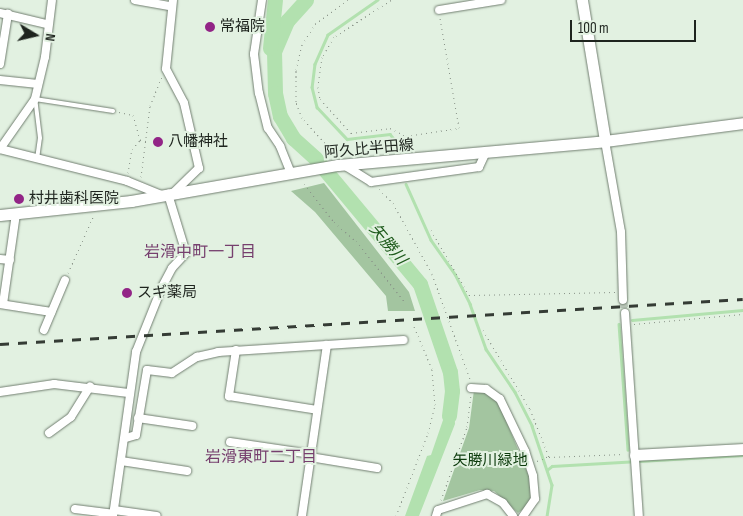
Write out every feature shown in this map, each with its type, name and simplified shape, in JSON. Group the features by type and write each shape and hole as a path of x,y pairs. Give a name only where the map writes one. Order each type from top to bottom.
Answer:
{"main road":[{"path":"582,0 605,141"},
{"name":"阿久比半田線","path":"0,215 168,194 341,165 484,154 605,141 743,122"},
{"path":"635,454 743,449"}],"street":[{"path":"52,0 46,24 45,57 35,98 0,149 127,181 168,194"},
{"path":"134,0 171,3 166,69 184,103 199,168 168,194"},
{"path":"262,0 254,54 259,93 266,122 282,150 291,173"},
{"path":"439,10 501,0"},
{"path":"0,13 46,24"},
{"path":"0,64 8,14"},
{"path":"0,80 38,84"},
{"path":"605,141 621,232 624,300"},
{"path":"341,165 371,182 479,167 484,154"},
{"path":"113,513 126,438 128,393 136,352 147,321 158,304 172,268 186,253 168,194"},
{"path":"16,214 2,304 51,312"},
{"path":"0,259 10,260"},
{"path":"44,330 65,280"},
{"path":"625,314 639,516"},
{"path":"126,438 136,435 147,370 172,373 197,357 236,350 404,340"},
{"path":"302,516 327,345"},
{"path":"236,350 229,396 318,410"},
{"path":"0,392 54,384 128,393"},
{"path":"49,433 71,417 90,387"},
{"path":"471,388 486,389 500,399 529,464 536,498 523,516"},
{"path":"138,418 192,426"},
{"path":"230,442 377,468"},
{"path":"121,462 187,471"},
{"path":"437,513 487,494 503,503 513,516"},
{"path":"75,509 158,516"}],"lane":[{"path":"37,159 39,130 35,98 113,111"}],"path":[{"path":"341,165 302,118 296,102 296,70 302,46 315,24 348,0"},
{"path":"391,0 334,37 322,57 318,87 320,99 350,133 390,128 406,136 458,128 439,10"},
{"path":"139,185 147,141 145,130 150,106 166,69"},
{"path":"113,111 133,115 140,140"},
{"path":"140,140 147,141"},
{"path":"127,181 132,150 140,140"},
{"path":"371,182 393,203 432,274 470,373 471,388 467,427 437,513"},
{"path":"304,184 334,222 356,241 404,301"},
{"path":"65,280 96,212"},
{"path":"431,230 469,295 623,292"},
{"path":"626,324 743,314"},
{"path":"396,516 428,433 436,405 432,369 413,324"},
{"path":"483,330 530,409 549,456"},
{"path":"529,464 549,456 635,454"}],"green space":[{"path":"324,183 409,292 415,311 388,311 386,296 315,212 291,191"},
{"name":"矢勝川緑地","path":"474,390 485,391 498,401 529,476 531,496 527,506 518,513 494,491 480,490 443,501 469,428"}],"shaded area":[{"path":"453,391 455,424 419,516 405,516 427,456 431,455"}],"waterway":[{"path":"270,48 275,0"},
{"name":"矢勝川","path":"306,0 287,21 274,51 275,93 280,116 293,138 315,158 420,284 450,372 452,391 449,416"},
{"path":"378,0 328,35 315,64 312,87 317,107 347,139 390,134 394,139"},
{"path":"406,184 431,240 455,274 470,304 486,349 515,392 532,426 552,485 547,516"},
{"path":"632,320 743,310"},
{"path":"619,324 628,450"},
{"path":"547,470 552,466 743,455"}],"tunnel":[{"path":"623,300 625,313"}],"railway":[{"path":"0,344 743,299"}],"place":[{"name":"常福院","path":"210,27"},
{"name":"八幡神社","path":"158,142"},
{"name":"村井歯科医院","path":"19,199"},
{"name":"スギ薬局","path":"127,293"}],"district":[{"name":"岩滑中町一丁目","path":"200,253"},
{"name":"岩滑東町二丁目","path":"261,458"}]}
